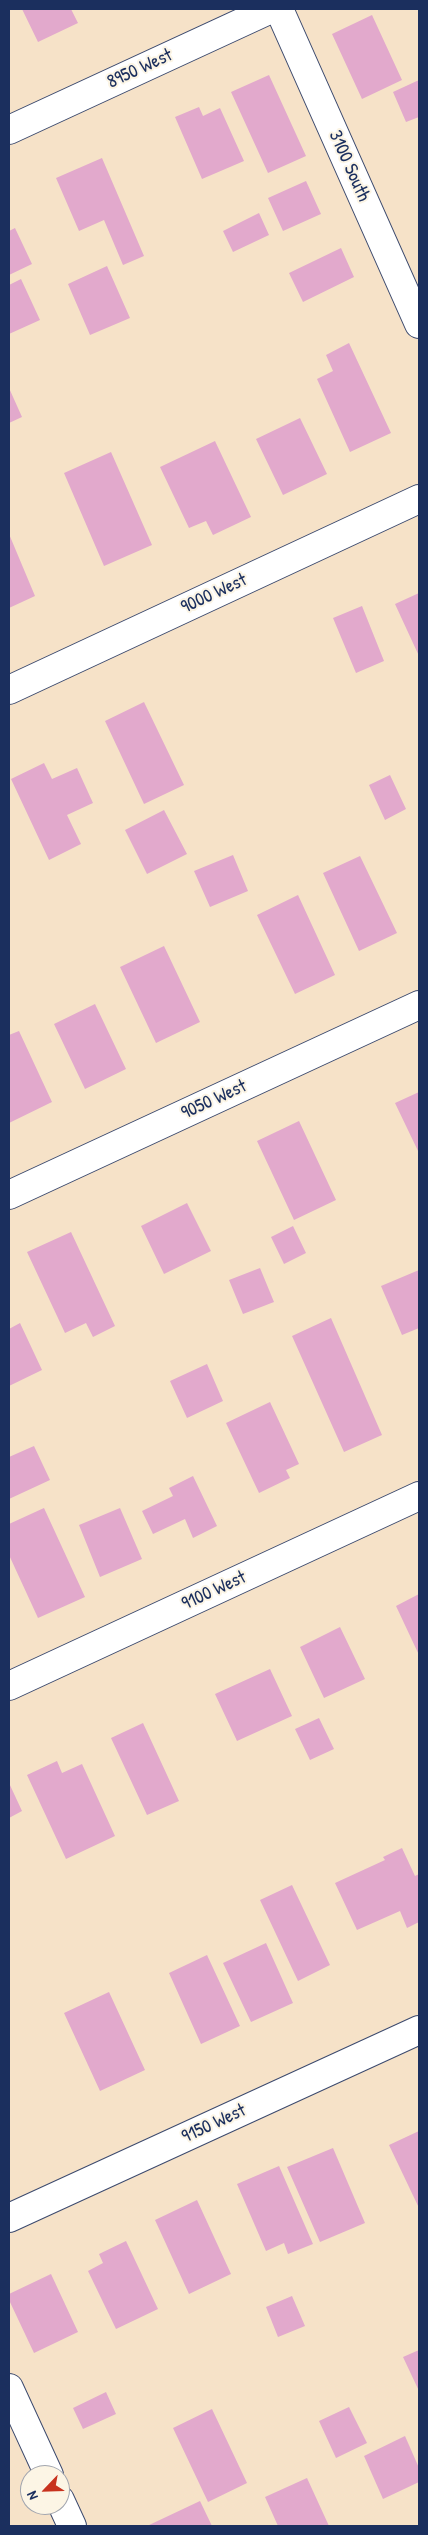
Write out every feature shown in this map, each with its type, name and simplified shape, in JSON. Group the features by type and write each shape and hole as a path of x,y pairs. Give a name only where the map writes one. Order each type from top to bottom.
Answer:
{"street":[{"name":"8950 West","path":"9,130 271,9"},
{"name":"3100 South","path":"279,9 419,324"},
{"name":"9000 West","path":"9,690 419,499"},
{"name":"9050 West","path":"9,1194 419,1005"},
{"name":"9100 West","path":"9,1686 419,1496"},
{"name":"9150 West","path":"9,2218 419,2030"},
{"path":"9,2388 44,2465"}],"building":[{"path":"22,9 71,9 78,23 38,42"},
{"path":"372,15 402,80 362,99 332,34"},
{"path":"269,75 306,156 268,173 231,92"},
{"path":"419,80 419,117 406,122 393,92"},
{"path":"199,107 203,116 220,108 244,161 202,179 175,117"},
{"path":"102,158 144,256 123,265 104,220 79,231 56,178"},
{"path":"306,181 321,214 283,231 268,198"},
{"path":"259,213 269,235 233,252 223,231"},
{"path":"15,228 32,264 9,275 9,231"},
{"path":"341,248 354,277 303,302 289,273"},
{"path":"107,266 130,318 90,335 68,284"},
{"path":"21,279 40,320 9,334 9,285"},
{"path":"349,343 391,433 350,452 317,379 333,371 326,355"},
{"path":"9,388 22,417 9,423"},
{"path":"300,418 327,474 283,495 256,439"},
{"path":"215,441 251,517 213,535 206,521 189,528 160,467"},
{"path":"111,452 152,545 104,566 64,473"},
{"path":"9,534 35,596 9,608"},
{"path":"419,593 419,656 395,604"},
{"path":"362,606 384,661 356,673 333,618"},
{"path":"144,702 184,785 144,804 105,721"},
{"path":"44,763 52,779 77,768 93,803 67,815 81,844 49,860 11,779"},
{"path":"390,775 406,809 385,820 369,785"},
{"path":"164,810 187,854 147,874 125,830"},
{"path":"233,855 248,891 210,907 194,871"},
{"path":"360,856 397,933 359,951 323,873"},
{"path":"298,895 335,975 295,994 257,915"},
{"path":"164,946 200,1022 156,1043 120,967"},
{"path":"95,1004 126,1069 85,1089 54,1024"},
{"path":"19,1031 52,1102 9,1123 9,1035"},
{"path":"419,1092 419,1153 395,1103"},
{"path":"299,1121 336,1200 294,1220 257,1141"},
{"path":"187,1203 211,1251 164,1274 141,1226"},
{"path":"293,1226 306,1253 284,1264 271,1237"},
{"path":"71,1232 115,1326 93,1337 86,1323 65,1333 27,1252"},
{"path":"260,1268 274,1302 243,1314 229,1280"},
{"path":"419,1270 419,1328 402,1335 381,1286"},
{"path":"331,1318 382,1435 344,1452 292,1336"},
{"path":"20,1323 42,1370 9,1386 9,1329"},
{"path":"207,1364 223,1401 187,1418 170,1381"},
{"path":"270,1402 299,1464 286,1470 290,1478 259,1493 226,1423"},
{"path":"34,1446 50,1480 9,1499 9,1457"},
{"path":"193,1476 217,1526 193,1538 185,1519 153,1534 142,1511 173,1496 169,1488"},
{"path":"44,1508 85,1597 38,1618 9,1555 9,1524"},
{"path":"120,1508 142,1559 100,1577 79,1525"},
{"path":"419,1594 419,1655 396,1606"},
{"path":"340,1627 365,1679 324,1698 300,1647"},
{"path":"270,1669 292,1716 237,1741 215,1694"},
{"path":"319,1718 334,1749 310,1760 295,1729"},
{"path":"143,1723 179,1801 147,1815 111,1738"},
{"path":"57,1761 62,1773 82,1764 115,1836 66,1859 27,1775"},
{"path":"9,1783 22,1811 9,1818"},
{"path":"402,1848 415,1876 419,1874 419,1922 407,1928 400,1911 357,1930 335,1883 385,1860 383,1857"},
{"path":"292,1885 330,1965 298,1981 260,1900"},
{"path":"266,1943 293,2003 251,2022 223,1963"},
{"path":"207,1955 240,2026 201,2044 169,1973"},
{"path":"109,1992 145,2070 100,2091 64,2013"},
{"path":"419,2131 419,2208 389,2145"},
{"path":"333,2148 365,2223 320,2242 287,2167"},
{"path":"279,2166 313,2244 288,2254 284,2243 266,2251 237,2184"},
{"path":"197,2200 231,2274 189,2294 155,2220"},
{"path":"126,2241 158,2309 116,2329 88,2271 103,2263 99,2254"},
{"path":"51,2274 78,2332 34,2353 9,2300 9,2294"},
{"path":"292,2296 305,2326 278,2337 266,2307"},
{"path":"419,2350 419,2391 403,2357"},
{"path":"106,2392 116,2414 83,2429 73,2408"},
{"path":"349,2407 367,2443 336,2458 319,2421"},
{"path":"212,2409 247,2483 208,2502 173,2428"},
{"path":"405,2436 419,2468 419,2482 383,2499 364,2456"},
{"path":"307,2478 329,2526 278,2526 265,2497"},
{"path":"200,2501 212,2526 147,2526"}]}
